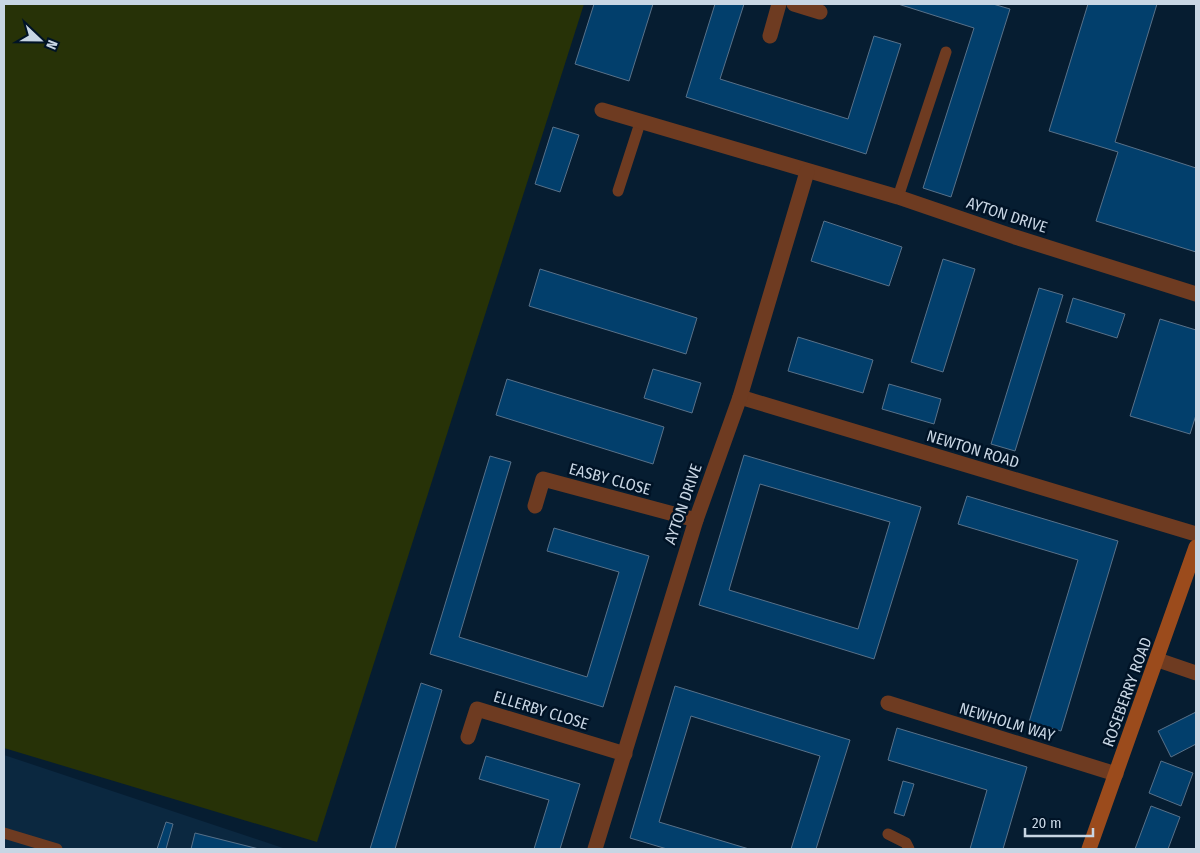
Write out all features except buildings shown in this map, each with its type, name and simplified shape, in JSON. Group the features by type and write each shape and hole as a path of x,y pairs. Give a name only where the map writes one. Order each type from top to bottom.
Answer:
{"street":[{"path":"770,36 779,4"},
{"path":"794,4 820,12"},
{"name":"AYTON DRIVE","path":"602,110 806,172 898,197 1015,237 1196,294"},
{"name":"AYTON DRIVE","path":"596,849 696,520 740,397 806,172"},
{"name":"NEWTON ROAD","path":"740,397 1196,534"},
{"name":"EASBY CLOSE","path":"535,506 543,479 696,520"},
{"name":"ROSEBERRY ROAD","path":"1089,849 1158,660 1196,547"},
{"path":"1158,660 1196,673"},
{"name":"NEWHOLM WAY","path":"888,703 1116,774"},
{"name":"ELLERBY CLOSE","path":"468,737 477,709 624,754"}],"lane":[{"path":"898,197 946,52"},
{"path":"618,191 640,122"},
{"path":"4,834 57,849"},
{"path":"888,834 906,843 909,849"}],"shaded area":[{"path":"4,755 286,849 4,849"}],"green space":[{"path":"4,4 584,4 317,842 4,748"}]}
